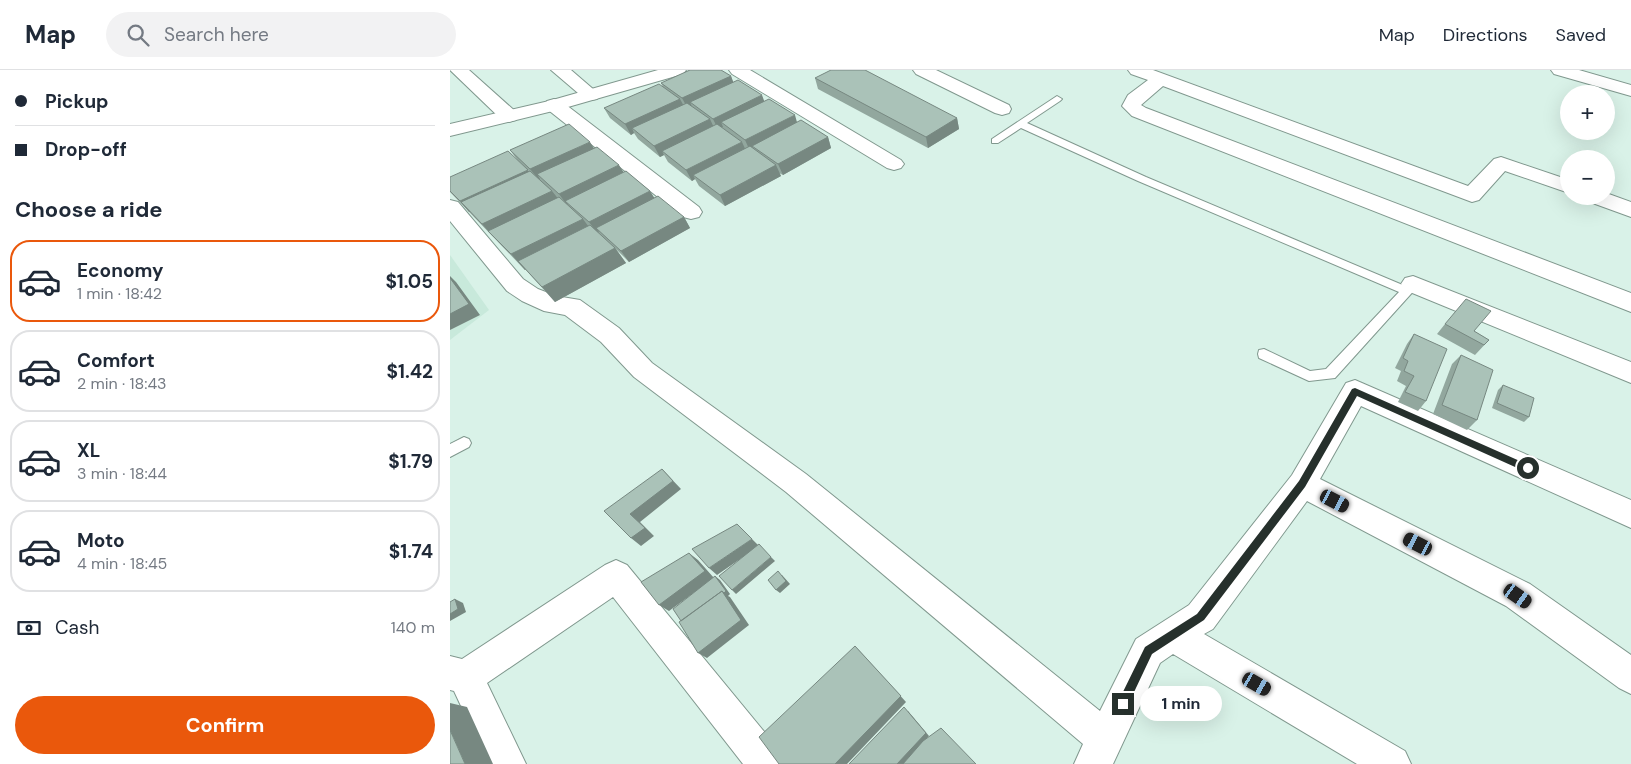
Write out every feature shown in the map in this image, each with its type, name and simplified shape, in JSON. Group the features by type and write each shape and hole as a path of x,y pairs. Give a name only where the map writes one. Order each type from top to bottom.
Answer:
{"street":[{"path":"459,70 509,116"},
{"path":"560,70 591,94"},
{"path":"450,130 554,105 677,70"},
{"path":"738,70 894,164"},
{"path":"922,70 1002,109"},
{"path":"1137,70 1472,195 1501,163 1560,184"},
{"path":"1560,70 1631,91"},
{"path":"1161,79 1134,99 1130,106 1139,112 1631,303"},
{"path":"554,105 690,212"},
{"path":"1615,204 1631,210"},
{"path":"450,207 516,285 530,295 553,305 571,306 610,335 643,370 796,482 1100,751 1148,651 1201,617 1302,484 1355,391 1631,514"},
{"path":"1410,288 1631,373"},
{"path":"1302,484 1518,596 1631,676"},
{"path":"507,764 457,675 616,576 767,764"},
{"path":"1173,635 1392,764"}],"lane":[{"path":"996,141 1057,99"},
{"path":"1021,124 1142,179 1410,288 1330,374 1309,376 1264,354"},
{"path":"450,452 464,443"}],"shaded area":[{"path":"450,255 489,310 450,340"}],"building":[{"path":"690,70 721,70 731,76 682,98 661,83"},
{"path":"831,70 865,70 957,118 926,137 815,78"},
{"path":"738,80 762,95 713,119 690,102"},
{"path":"659,84 680,99 625,124 604,108"},
{"path":"769,99 795,115 745,140 721,122"},
{"path":"687,103 710,119 654,146 632,128"},
{"path":"801,120 828,137 778,164 752,146"},
{"path":"569,124 590,142 530,169 510,150"},
{"path":"717,124 742,142 686,170 662,151"},
{"path":"750,146 776,165 720,195 693,175"},
{"path":"597,147 619,165 559,194 537,174"},
{"path":"508,151 528,170 460,201 450,191 450,177"},
{"path":"530,171 552,191 482,224 461,202"},
{"path":"626,171 650,191 589,222 565,201"},
{"path":"658,196 684,217 621,251 596,228"},
{"path":"559,197 583,219 511,254 488,231"},
{"path":"590,225 615,248 542,287 518,261"},
{"path":"450,278 469,304 450,314"},
{"path":"1466,299 1491,311 1474,331 1489,340 1484,345 1445,324"},
{"path":"1414,334 1447,349 1426,401 1405,392 1414,376 1404,371 1408,361 1403,358"},
{"path":"1461,355 1493,370 1477,420 1442,405"},
{"path":"1503,385 1534,398 1529,417 1497,403"},
{"path":"662,469 673,481 630,514 645,528 631,538 604,511"},
{"path":"737,524 752,539 709,568 692,549"},
{"path":"759,544 771,557 732,590 719,576"},
{"path":"689,553 705,571 659,605 641,582"},
{"path":"778,571 786,581 776,590 768,580"},
{"path":"715,576 726,591 724,593 722,591 681,621 673,609"},
{"path":"722,591 741,620 698,653 679,622"},
{"path":"455,599 458,609 450,614 450,602"},
{"path":"855,646 901,696 835,764 779,764 759,737"},
{"path":"904,707 926,733 897,764 849,764"},
{"path":"941,728 976,764 903,764 923,741"},
{"path":"450,730 465,764 450,764"}],"route":[{"path":"1123,704 1148,651 1201,617 1302,484 1355,391 1528,468"}]}
